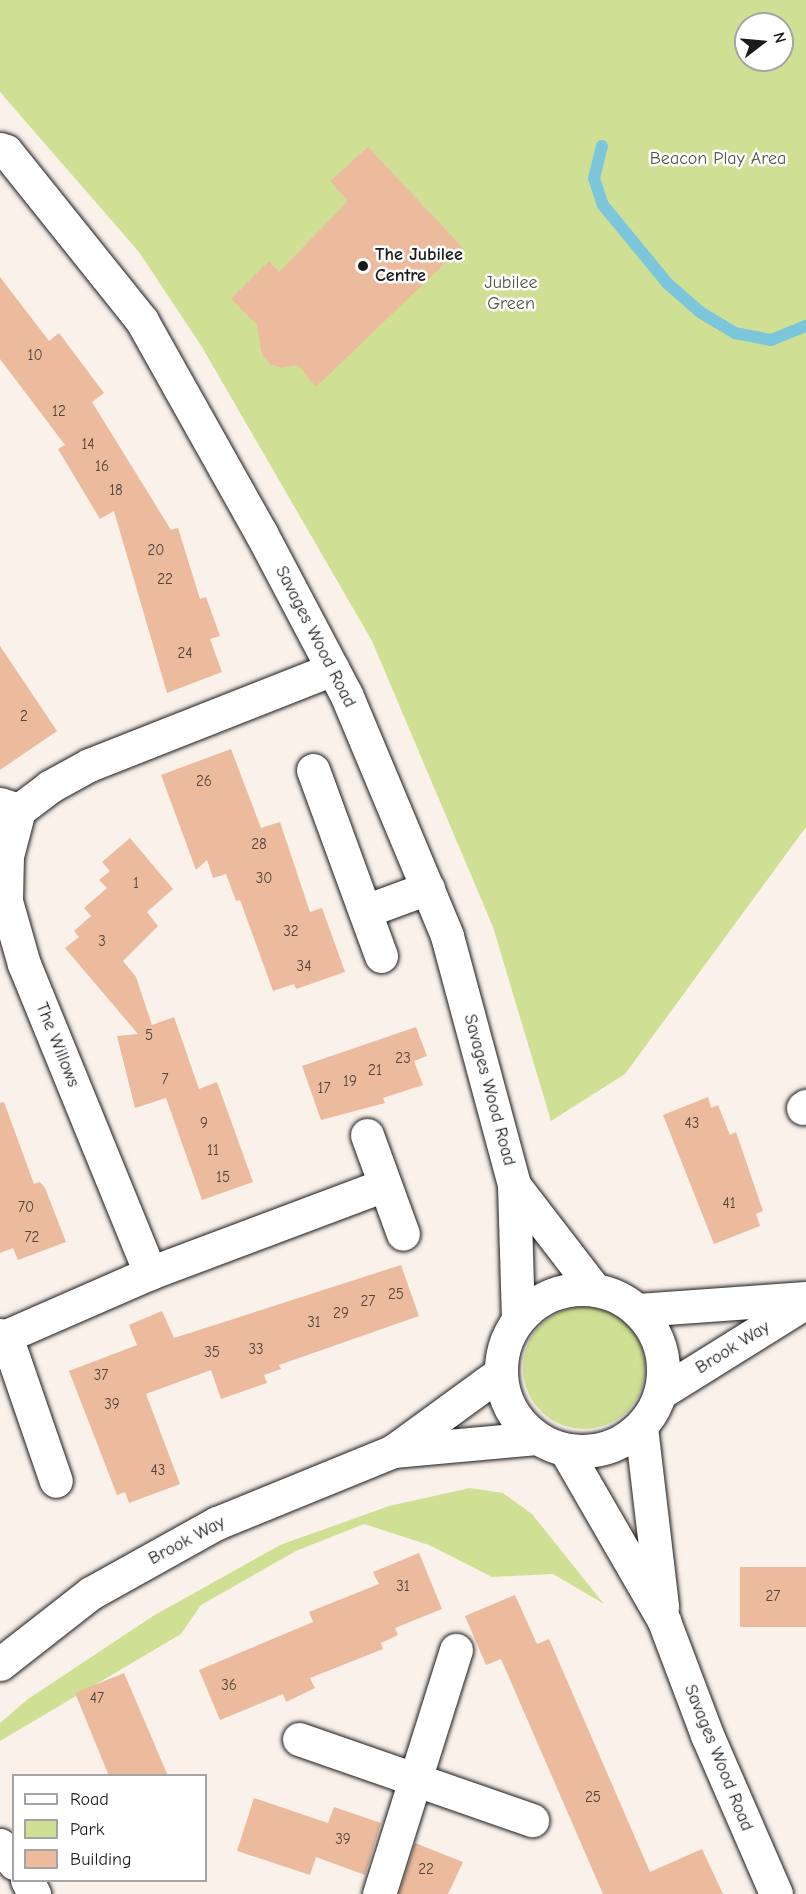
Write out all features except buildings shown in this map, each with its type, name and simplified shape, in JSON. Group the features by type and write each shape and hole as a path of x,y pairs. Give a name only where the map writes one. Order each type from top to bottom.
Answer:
{"street":[{"name":"Savages Wood Road","path":"0,149 6,151 141,321 261,533 333,669 447,936 514,1185 518,1318"},
{"name":"The Willows","path":"150,1273 24,964 6,901 10,807 88,765 333,669"},
{"path":"313,770 381,956"},
{"path":"365,911 428,888"},
{"path":"367,1135 403,1234"},
{"path":"56,1481 3,1336 150,1273 384,1185"},
{"name":"Savages Wood Road","path":"514,1185 594,1289"},
{"path":"594,1289 618,1296 638,1311 655,1335 663,1364 660,1393 641,1427 619,1443 593,1452 566,1451 536,1438 513,1413 500,1373 504,1344 518,1318 548,1296 565,1290 594,1289"},
{"name":"Brook Way","path":"638,1311 806,1300"},
{"name":"Brook Way","path":"660,1393 806,1300"},
{"name":"Brook Way","path":"0,1664 91,1593 217,1523 393,1451 500,1373"},
{"name":"Savages Wood Road","path":"641,1427 664,1621"},
{"name":"Brook Way","path":"393,1451 536,1438"},
{"name":"Savages Wood Road","path":"566,1451 664,1621 706,1735 776,1894"},
{"path":"379,1894 456,1650"},
{"path":"299,1739 532,1820"},
{"path":"0,1845 12,1860"}],"green space":[{"name":"Jubilee Green","path":"0,0 806,0 806,827 625,1074 551,1121 493,927 372,641 202,347 139,252 0,92"},
{"path":"584,1307 607,1312 627,1325 640,1345 645,1368 640,1391 627,1411 607,1424 584,1429 561,1424 541,1411 528,1391 523,1368 528,1345 541,1325 561,1312"},
{"path":"470,1488 503,1493 532,1514 604,1604 553,1574 492,1577 429,1545 364,1524 296,1551 201,1605 181,1634 0,1741 0,1723 28,1699 153,1616 280,1545 389,1506"}],"waterway":[{"path":"602,146 594,178 603,205 667,283 700,312 735,333 771,340 806,326"}],"place":[{"name":"The Jubilee Centre","path":"363,266"}],"park label":[{"name":"Beacon Play Area","path":"718,159"}]}
